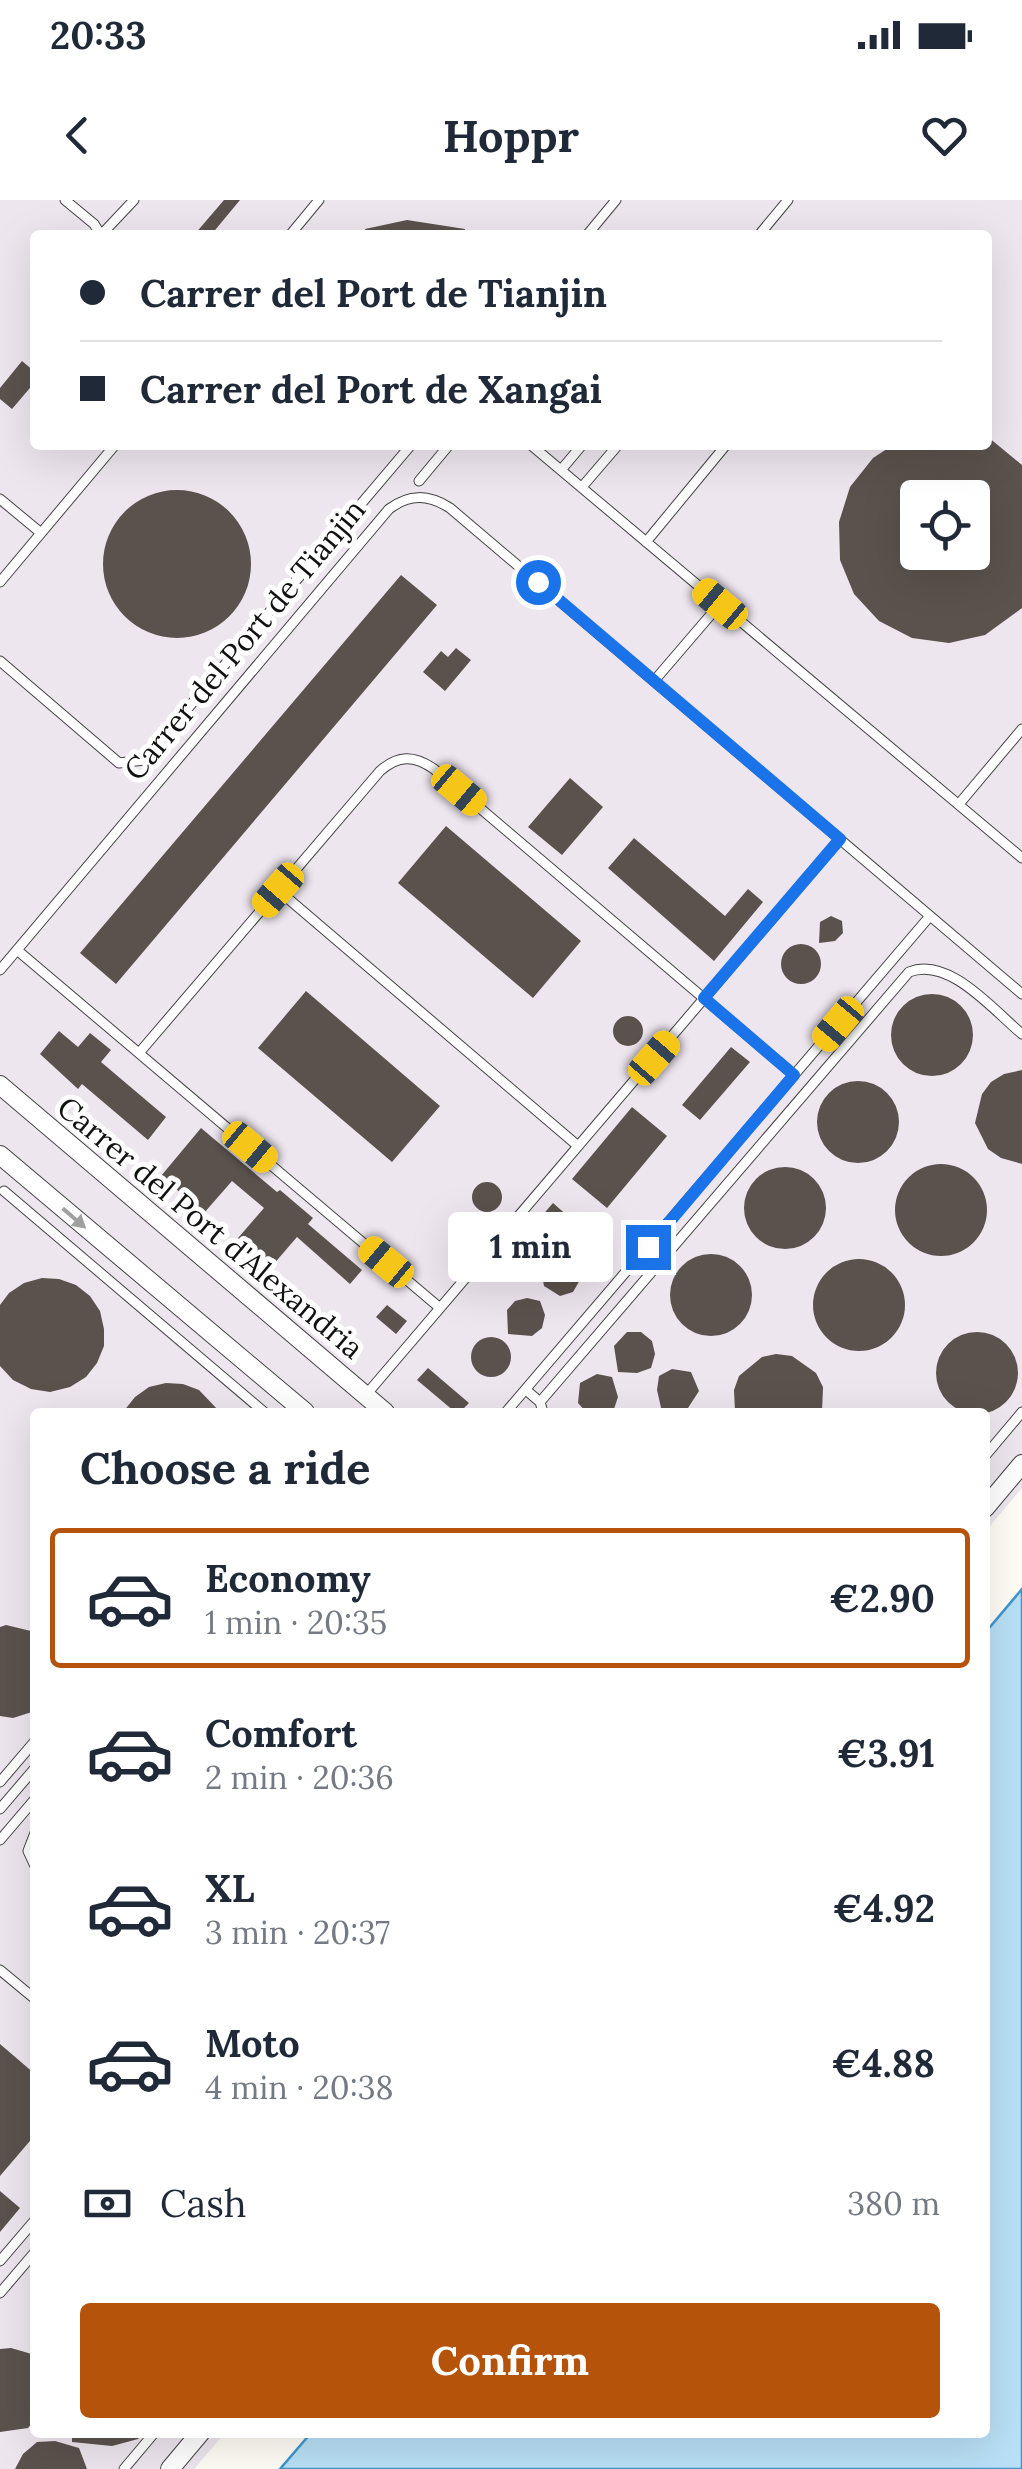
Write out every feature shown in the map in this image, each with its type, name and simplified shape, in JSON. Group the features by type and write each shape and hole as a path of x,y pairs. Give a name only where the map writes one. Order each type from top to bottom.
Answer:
{"street":[{"name":"Carrer del Port d'Alexandria","path":"0,1085 380,1408"},
{"path":"0,1155 298,1408"},
{"path":"990,1502 1022,1464"},
{"path":"170,2469 196,2438"}],"lane":[{"path":"65,200 98,230"},
{"path":"106,230 134,200"},
{"path":"294,230 319,200"},
{"path":"591,230 616,200"},
{"path":"763,230 788,200"},
{"path":"0,582 111,450"},
{"path":"0,661 119,763 144,760 406,450"},
{"path":"419,481 446,450"},
{"path":"537,450 1022,858"},
{"path":"561,470 578,450"},
{"path":"582,487 614,450"},
{"path":"646,542 722,450"},
{"path":"0,498 41,533"},
{"name":"Carrer del Port de Tianjin","path":"0,970 388,509 400,500 427,498 450,508 1022,994"},
{"path":"654,682 720,604"},
{"path":"959,804 1022,729"},
{"path":"139,1053 380,771 397,759 416,758 434,768 794,1075"},
{"path":"365,1396 840,839"},
{"path":"278,890 578,1146"},
{"path":"510,1408 930,916"},
{"path":"17,950 440,1308"},
{"path":"526,1390 542,1407 910,972 931,968 952,975 1022,1034"},
{"path":"20,1172 2,1193 259,1408"},
{"path":"990,1450 1022,1412"},
{"path":"0,1782 30,1747"},
{"path":"0,1809 30,1774"},
{"path":"0,1840 30,1805"},
{"path":"0,1970 30,1996"},
{"path":"0,2261 30,2226"},
{"path":"0,2293 30,2258"},
{"path":"124,2469 150,2438"}],"shaded area":[{"path":"0,200 1022,200 1022,1488 990,1526 990,1408 30,1408 30,2438 221,2438 194,2469 0,2469"}],"water":[{"path":"1022,1589 1022,2469 280,2469 307,2438 990,2438 990,1627"}],"building":[{"path":"224,200 240,200 215,230 198,230"},
{"path":"407,220 465,229 365,230"},
{"path":"22,361 30,368 30,388 12,409 0,399 0,388"},
{"path":"992,440 1022,465 1022,608 985,635 949,643 912,638 879,621 854,594 840,560 839,522 850,487 873,458 885,450 992,450"},
{"path":"177,490 205,496 229,512 245,536 251,564 245,592 229,616 205,632 177,638 149,632 125,616 109,592 103,564 109,536 125,512 149,496"},
{"path":"401,575 437,605 116,984 80,953"},
{"path":"456,648 471,660 445,691 423,672 441,651 448,657"},
{"path":"570,778 603,807 562,855 528,827"},
{"path":"446,826 581,941 533,998 398,883"},
{"path":"634,838 725,916 748,889 763,902 714,961 608,868"},
{"path":"831,916 842,921 843,933 835,941 819,943 820,922"},
{"path":"801,944 815,950 821,964 815,978 801,984 787,978 781,964 787,950"},
{"path":"306,991 440,1106 392,1162 258,1048"},
{"path":"932,994 948,997 961,1006 970,1019 970,1051 961,1064 948,1073 932,1076 916,1073 903,1064 894,1051 891,1035 894,1019 903,1006 916,997"},
{"path":"628,1016 639,1020 643,1031 639,1042 628,1046 617,1042 613,1031 617,1020"},
{"path":"59,1031 78,1047 90,1033 111,1050 101,1062 166,1117 148,1140 82,1084 78,1089 40,1054"},
{"path":"731,1047 750,1062 700,1120 682,1105"},
{"path":"1022,1070 1022,1164 988,1149 975,1123 982,1094 991,1082"},
{"path":"858,1081 874,1084 887,1093 896,1106 896,1138 887,1151 874,1160 858,1163 842,1160 829,1151 820,1138 817,1122 820,1106 829,1093 842,1084"},
{"path":"632,1107 667,1136 607,1208 572,1179"},
{"path":"201,1128 313,1218 308,1224 362,1270 350,1284 297,1237 272,1266 238,1238 264,1208 232,1181 204,1213 161,1176"},
{"path":"941,1164 958,1168 973,1178 983,1193 987,1210 983,1227 973,1242 958,1252 941,1256 924,1252 909,1242 899,1227 895,1210 899,1193 909,1178 924,1168"},
{"path":"785,1167 801,1170 814,1179 823,1192 823,1224 814,1237 801,1246 785,1249 769,1246 756,1237 747,1224 744,1208 747,1192 756,1179 769,1170"},
{"path":"487,1182 498,1186 502,1197 498,1208 487,1212 476,1208 472,1197 476,1186"},
{"path":"553,1203 569,1217 526,1266 521,1266 508,1255"},
{"path":"711,1254 727,1257 740,1266 749,1279 749,1311 740,1324 727,1333 711,1336 695,1333 682,1324 673,1311 670,1295 673,1279 682,1266 695,1257"},
{"path":"562,1257 578,1267 580,1280 573,1292 560,1296 544,1286 539,1259"},
{"path":"859,1259 876,1263 891,1273 901,1288 905,1305 901,1322 891,1337 876,1347 859,1351 842,1347 827,1337 817,1322 813,1305 817,1288 827,1273 842,1263"},
{"path":"42,1278 76,1285 90,1296 100,1311 104,1329 104,1346 86,1377 70,1387 50,1392 31,1389 13,1380 0,1366 0,1305 24,1283"},
{"path":"515,1301 540,1301 545,1315 542,1328 532,1336 508,1334 507,1310"},
{"path":"387,1305 407,1321 396,1334 376,1317"},
{"path":"627,1332 641,1332 652,1341 655,1354 651,1368 637,1373 618,1372 614,1346"},
{"path":"961,1335 993,1335 1011,1350 1017,1365 1015,1389 993,1411 956,1408 939,1389 939,1357"},
{"path":"491,1337 505,1343 511,1357 505,1371 491,1377 477,1371 471,1357 477,1343"},
{"path":"792,1356 816,1373 823,1387 822,1408 735,1408 734,1390 739,1376 762,1357"},
{"path":"428,1368 469,1403 464,1408 450,1408 417,1380"},
{"path":"672,1369 691,1372 699,1391 688,1408 661,1408 659,1376"},
{"path":"597,1374 612,1377 618,1397 614,1408 582,1408 578,1403 580,1383"},
{"path":"183,1384 199,1390 216,1408 126,1408 149,1387"},
{"path":"0,1627 30,1631 30,1713 13,1718 0,1716"},
{"path":"0,2044 30,2070 30,2141 0,2176"},
{"path":"0,2191 20,2208 0,2232"},
{"path":"0,2349 30,2354 28,2428 0,2432"},
{"path":"72,2438 139,2438 112,2446 72,2442"},
{"path":"55,2441 79,2448 87,2469 15,2469 23,2454 37,2442"}],"route":[{"path":"538,582 840,839 704,998 794,1075 648,1247"}]}
